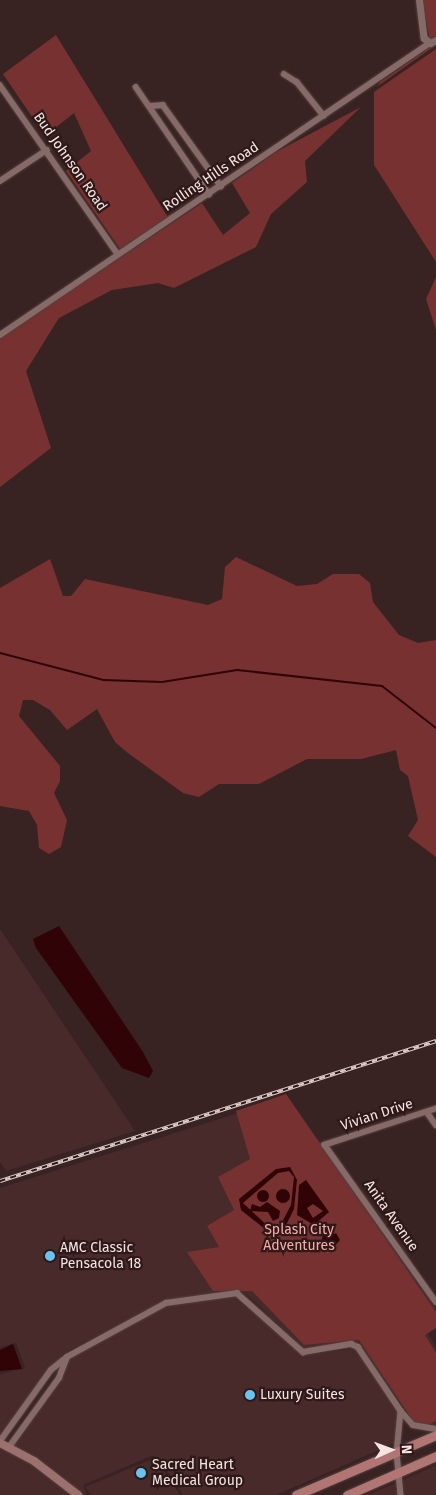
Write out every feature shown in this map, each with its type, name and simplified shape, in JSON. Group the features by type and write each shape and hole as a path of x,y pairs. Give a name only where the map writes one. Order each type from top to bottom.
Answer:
{"main road":[{"path":"296,1495 436,1435"},
{"path":"0,1442 78,1495"},
{"path":"347,1495 436,1456"}],"street":[{"path":"419,0 421,28 433,42"},
{"name":"Rolling Hills Road","path":"0,334 433,42"},
{"path":"284,74 297,82 324,116"},
{"name":"Bud Johnson Road","path":"0,85 118,254"},
{"path":"136,87 209,194"},
{"path":"150,106 163,105 221,186"},
{"path":"0,181 47,150"},
{"name":"Vivian Drive","path":"325,1145 436,1109"},
{"path":"427,1112 436,1125"},
{"name":"Anita Avenue","path":"325,1145 436,1302"},
{"path":"0,1442 51,1370 67,1357 166,1303 237,1294 303,1352 356,1345 412,1425 436,1429"},
{"path":"9,1447 59,1378 67,1357"},
{"path":"401,1411 397,1453 401,1495"}],"shaded area":[{"path":"59,926 143,1052 153,1071 149,1078 122,1068 36,948 33,939"},
{"path":"0,929 135,1131 6,1171 0,1162"},
{"path":"277,1101 322,1143 436,1306 436,1317 424,1327 436,1348 436,1425 415,1423 358,1343 305,1350 249,1296 237,1290 165,1300 64,1353 0,1435 0,1374 25,1368 16,1343 0,1347 0,1188"},
{"path":"290,1167 297,1180 294,1209 283,1231 270,1233 241,1210 239,1199 276,1169","holes":["289,1171 294,1177 291,1205 280,1226 271,1229 243,1203 278,1173"]},
{"path":"306,1180 329,1212 314,1225 297,1215 299,1185","holes":["313,1204 323,1211 313,1218 307,1208"]},
{"path":"283,1189 288,1191 290,1196 288,1201 283,1203 278,1201 276,1196 278,1191"},
{"path":"261,1190 265,1190 269,1196 265,1202 261,1202 257,1198 257,1194"},
{"path":"267,1202 280,1211 279,1218 273,1221 268,1212 250,1211 252,1204 260,1207"},
{"path":"330,1232 330,1236 336,1233 340,1240 333,1248 321,1242 323,1235"},
{"path":"237,1297 302,1355 356,1349 398,1413 395,1443 276,1495 183,1495 158,1457 151,1456 83,1485 87,1495 83,1495 14,1446 62,1380 70,1358 168,1305"},
{"path":"13,1344 22,1369 0,1371 0,1350"},
{"path":"0,1446 32,1463 73,1495 0,1495"},
{"name":"Sacred Heart Medical Group","path":"155,1458 180,1495 91,1495 85,1487"},
{"path":"436,1465 436,1495 404,1495 403,1480"},
{"path":"396,1483 397,1495 368,1495"}],"green space":[{"path":"422,0 436,0 436,36 430,40"},
{"path":"56,35 167,216 181,209 120,249 66,171 91,151 74,113 45,136 3,74"},
{"path":"436,43 436,45 378,86 380,82"},
{"path":"436,49 436,262 374,165 374,92"},
{"path":"361,107 305,161 307,182 271,214 256,247 174,288 158,283 112,290 59,318 26,371 51,448 0,487 0,338 202,203 223,235 250,213 232,183 276,152"},
{"path":"436,277 436,330 426,299"},
{"path":"236,557 297,586 317,584 333,574 359,574 370,583 373,602 399,635 418,643 436,640 436,857 408,836 418,820 408,776 400,770 396,750 361,759 307,759 259,784 219,784 199,797 183,793 115,742 97,709 67,730 50,710 33,700 23,700 19,716 60,766 60,781 54,793 67,820 61,847 49,854 39,848 37,825 29,811 0,806 0,588 50,559 63,596 71,596 85,579 208,605 222,599 225,567"},
{"name":"Splash City Adventures","path":"286,1094 436,1312 436,1328 425,1335 436,1353 436,1421 426,1426 413,1421 359,1340 304,1345 252,1291 213,1291 187,1252 219,1247 207,1226 234,1210 218,1177 250,1159 236,1111"}],"waterway":[{"path":"0,653 104,680 162,682 237,670 382,686 436,728"}],"railway":[{"path":"0,1181 436,1041"}],"place":[{"name":"AMC Classic Pensacola 18","path":"50,1256"},
{"name":"Luxury Suites","path":"250,1395"},
{"name":"Sacred Heart Medical Group","path":"141,1473"}]}
